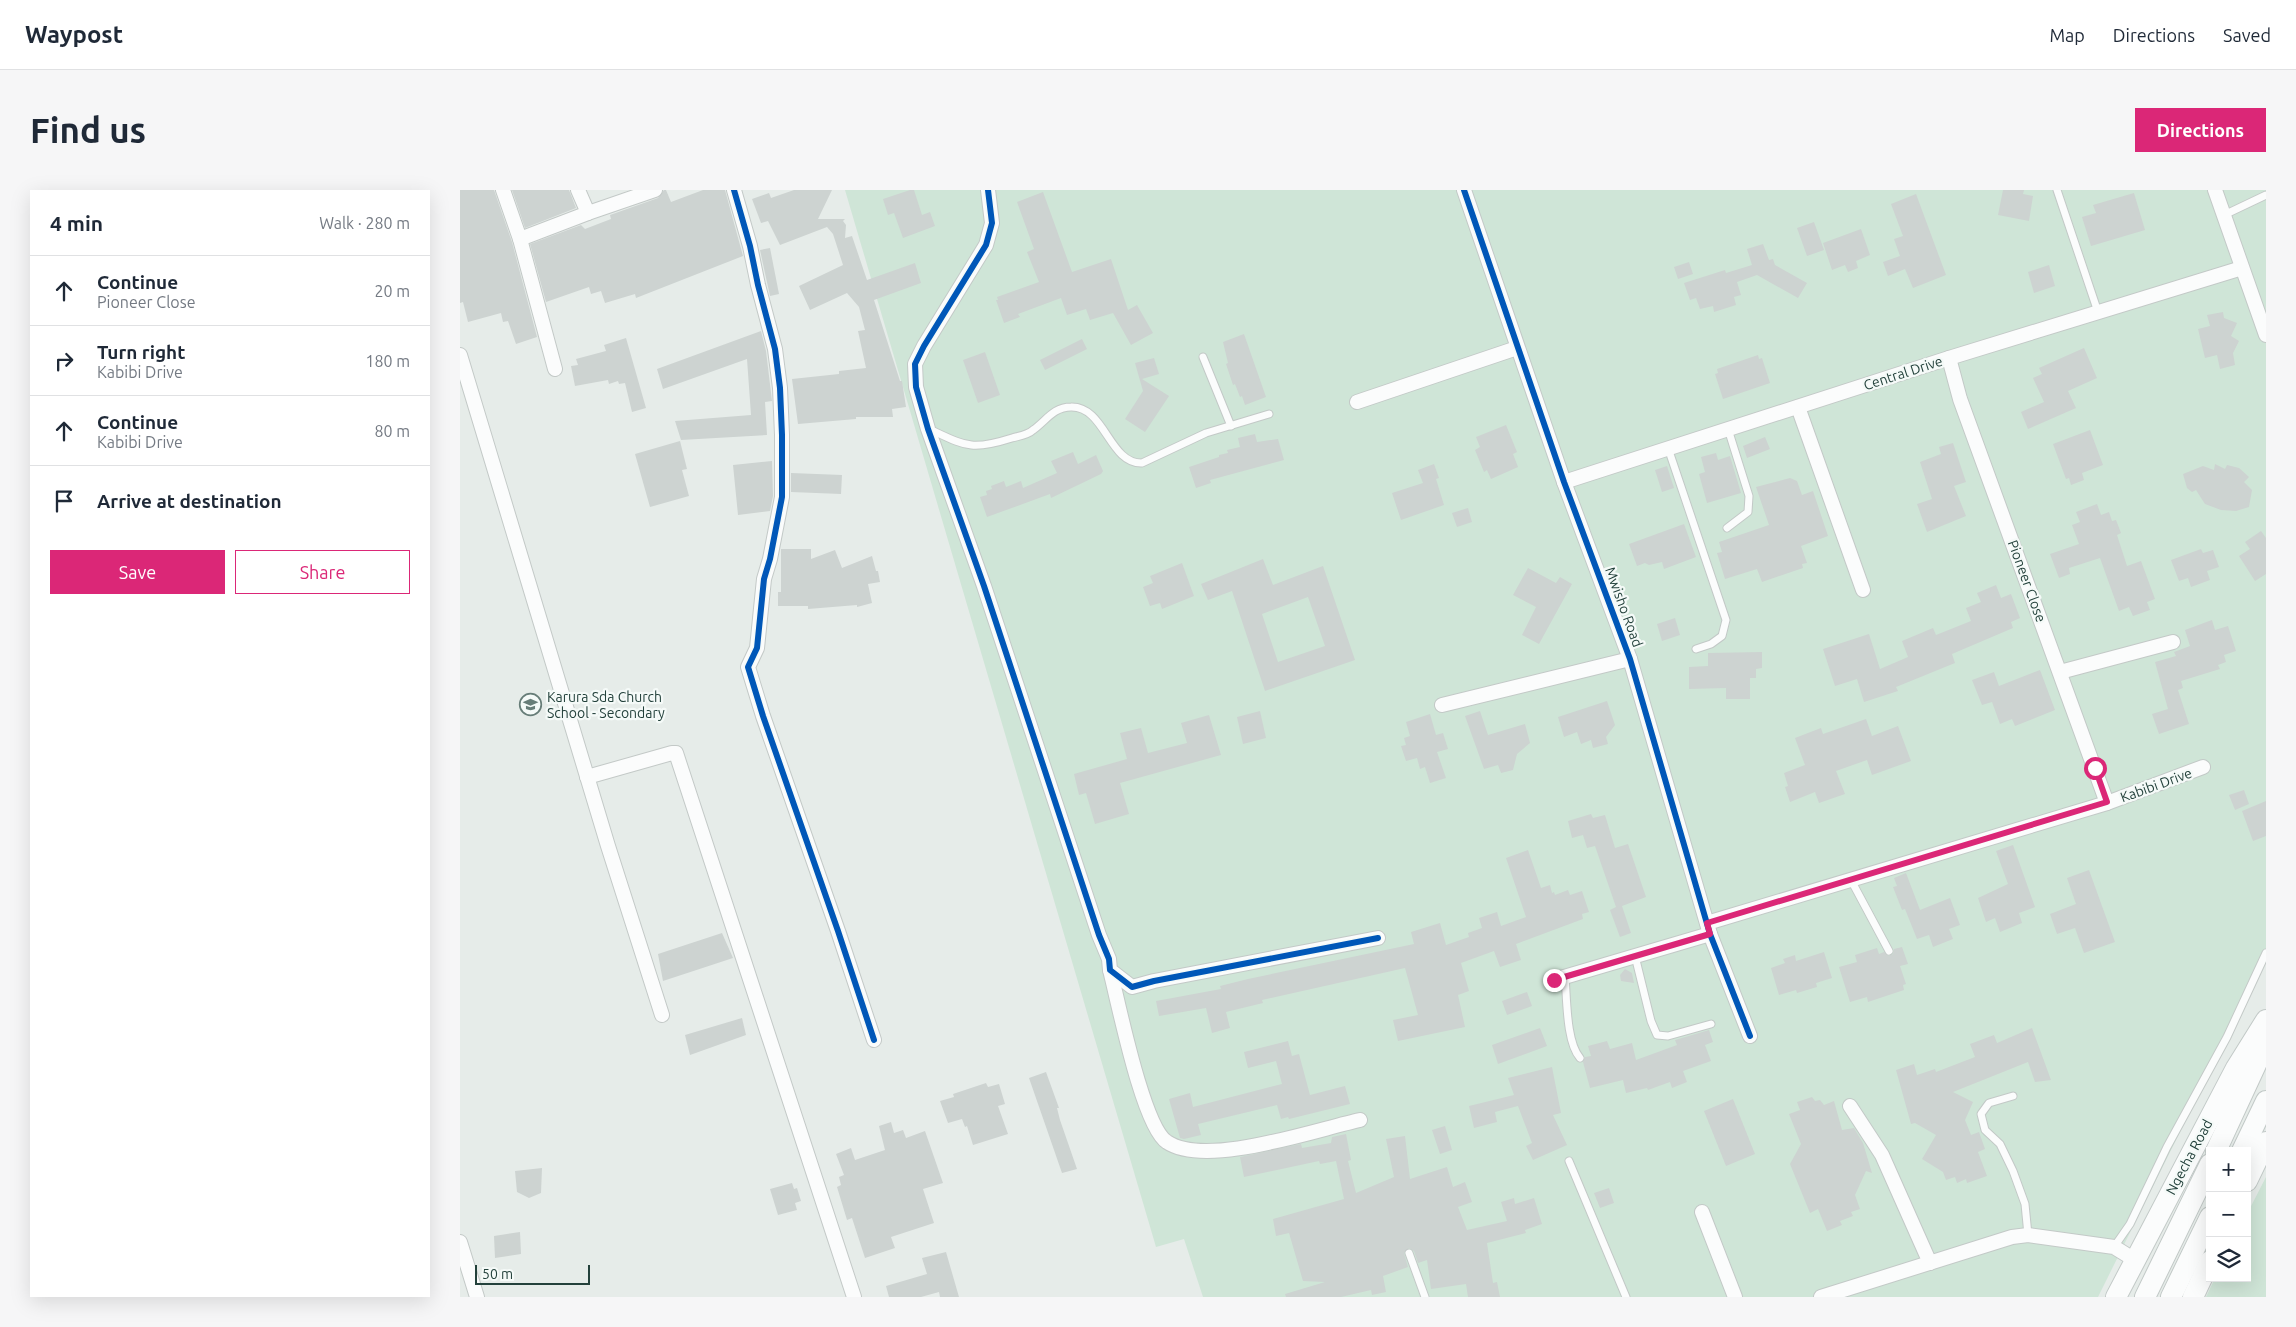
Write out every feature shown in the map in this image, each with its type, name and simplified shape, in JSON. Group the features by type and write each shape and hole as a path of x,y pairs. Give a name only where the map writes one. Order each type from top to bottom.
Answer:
{"main road":[{"name":"Ngecha Road","path":"2116,1297 2236,1068 2266,1020"},
{"path":"2218,1147 2266,1044"},
{"path":"2244,1147 2266,1101"},
{"path":"2251,1173 2266,1142"},
{"path":"2145,1297 2206,1172"},
{"path":"2171,1297 2206,1225"},
{"path":"2193,1297 2206,1269"}],"street":[{"path":"504,190 520,240 555,369"},
{"path":"578,190 588,213"},
{"path":"520,240 588,213 656,190"},
{"path":"734,190 750,246 775,349 780,388 782,435 782,497 770,559 764,579 757,648 748,667 874,1040"},
{"path":"988,190 992,223 986,245 929,337 915,364 916,387 928,429 984,586 1099,935 1109,959 1134,1069 1155,1129 1166,1142 1197,1152 1222,1151 1360,1120"},
{"name":"Mwisho Road","path":"1464,190 1564,482 1630,659 1709,929 1750,1036"},
{"path":"2215,190 2266,335"},
{"name":"Central Drive","path":"1564,482 1949,358 2242,268"},
{"path":"1357,402 1517,348"},
{"path":"460,355 587,777 662,1015"},
{"name":"Pioneer Close","path":"1949,358 1960,399 2107,802"},
{"path":"1798,407 1863,590"},
{"path":"2060,672 2174,642"},
{"path":"1442,705 1630,659"},
{"path":"587,777 676,753 854,1297"},
{"name":"Kabibi Drive","path":"1559,978 1635,956 1851,880 2107,802 2203,768"},
{"path":"1110,970 1132,987 1154,981 1378,938"},
{"path":"1850,1106 1882,1155 1930,1263"},
{"path":"1702,1212 1735,1297"},
{"path":"1821,1297 2012,1237 2028,1235 2114,1247 2135,1260"},
{"path":"460,1242 476,1297"}],"lane":[{"path":"2058,190 2098,312"},
{"path":"2224,214 2266,195"},
{"path":"1203,357 1231,426"},
{"path":"928,429 963,445 981,447 1032,432 1055,410 1070,407 1082,409 1096,421 1126,459 1134,463 1142,463 1206,433 1269,414"},
{"path":"1727,528 1748,512 1749,496 1728,428"},
{"path":"1668,448 1726,620 1722,636 1711,644 1696,648"},
{"path":"1851,880 1889,951"},
{"name":"Ngecha Road","path":"2114,1247 2130,1224 2168,1146 2227,1037 2266,953"},
{"path":"1635,956 1651,1021 1657,1035 1668,1036 1711,1024"},
{"path":"1559,978 1574,1051 1580,1058"},
{"path":"2013,1096 1989,1103 1981,1114 1985,1130 2000,1144 2013,1171 2025,1204 2028,1235"},
{"path":"1569,1162 1626,1297"},
{"path":"1409,1253 1425,1297"}],"green space":[{"path":"845,190 2266,190 2266,959 2098,1297 1203,1297 1184,1239 1156,1247"},
{"path":"2266,1177 2266,1297 2206,1297 2213,1282 2251,1282 2251,1206"}],"building":[{"path":"460,190 494,190 512,242 537,337 516,344 508,321 503,322 501,313 468,322 463,302 460,303"},
{"path":"512,190 569,190 576,208 525,228"},
{"path":"666,190 671,202 703,190 725,190 743,256 636,298 635,294 605,303 601,291 591,294 589,287 546,302 530,244 581,225 585,229 611,219 610,215 658,198"},
{"path":"794,190 832,190 818,219 845,219 843,221 846,225 845,238 852,236 867,280 915,263 921,283 874,300 900,381 902,381 906,407 892,409 893,417 856,417 856,419 798,424 792,379 839,374 839,371 866,368 858,331 865,330 859,307 847,293 810,310 799,286 843,265 833,234 827,227 780,245 768,221 761,223 752,199 769,193 771,198"},
{"path":"914,190 922,215 930,212 935,226 903,238 894,213 888,215 883,199"},
{"path":"2003,190 2024,190 2023,194 2033,196 2029,221 1998,215"},
{"path":"1043,192 1072,272 1111,259 1128,310 1137,305 1153,333 1131,345 1113,313 1090,320 1086,309 1067,315 1061,298 1018,314 1020,317 1004,323 996,300 998,300 997,297 1039,282 1027,252 1034,249 1017,202"},
{"path":"2134,193 2145,230 2091,246 2082,217 2096,213 2093,205"},
{"path":"1916,194 1946,275 1913,288 1905,269 1888,276 1883,262 1900,256 1894,239 1903,236 1891,204"},
{"path":"1814,222 1824,250 1807,256 1797,228"},
{"path":"1861,229 1870,255 1856,261 1858,268 1848,272 1845,265 1832,270 1823,243"},
{"path":"1763,244 1769,260 1773,259 1775,265 1807,283 1798,298 1757,275 1737,282 1741,295 1734,297 1736,305 1714,312 1713,306 1700,309 1696,298 1690,300 1684,283 1725,270 1726,273 1752,265 1747,249"},
{"path":"770,248 779,294 770,296 760,250"},
{"path":"1689,262 1693,274 1678,279 1674,267"},
{"path":"2049,265 2055,286 2034,293 2028,272"},
{"path":"2223,312 2224,318 2237,323 2231,336 2239,341 2233,353 2235,365 2220,369 2217,355 2205,358 2198,329 2210,326 2207,315"},
{"path":"761,331 766,351 772,401 765,402 767,435 681,440 675,421 751,415 747,359 663,389 657,369"},
{"path":"1244,334 1266,397 1245,405 1235,384 1233,385 1226,364 1228,363 1223,342"},
{"path":"626,338 646,408 632,412 625,383 619,384 618,381 609,384 608,380 575,386 571,366 578,365 576,359 606,351 604,345"},
{"path":"1082,339 1087,349 1045,370 1040,360"},
{"path":"2084,348 2097,378 2068,391 2076,408 2028,429 2021,412 2044,402 2033,378 2042,374 2039,368"},
{"path":"985,352 1000,395 978,403 963,360"},
{"path":"1758,355 1759,359 1762,358 1770,383 1723,399 1715,374 1718,373 1717,369"},
{"path":"1154,358 1159,374 1142,379 1169,396 1145,432 1125,419 1143,391 1135,363"},
{"path":"1506,425 1517,452 1513,454 1518,467 1491,479 1487,470 1484,472 1475,450 1480,447 1476,437"},
{"path":"2090,430 2103,465 2082,473 2084,480 2071,485 2069,478 2066,479 2053,444"},
{"path":"1255,434 1257,442 1278,439 1284,460 1210,480 1211,483 1196,488 1189,467 1228,453 1227,450 1240,447 1238,438"},
{"path":"1765,437 1770,449 1747,458 1743,446"},
{"path":"680,441 687,469 682,470 689,496 650,507 635,454"},
{"path":"1953,443 1966,482 1954,486 1966,516 1927,532 1917,504 1932,499 1920,462 1941,454 1939,447"},
{"path":"1073,452 1078,464 1096,455 1103,471 1101,474 1051,498 1050,494 987,517 980,497 987,495 986,491 992,489 991,486 1004,481 1006,487 1021,481 1023,488 1057,473 1051,461"},
{"path":"1716,453 1718,460 1730,456 1741,493 1707,503 1699,474 1705,472 1701,457"},
{"path":"772,461 773,496 770,511 738,515 733,465"},
{"path":"1434,464 1439,478 1436,479 1444,505 1401,520 1392,493 1423,483 1418,470"},
{"path":"2215,464 2225,469 2227,465 2239,468 2249,477 2244,482 2252,490 2249,507 2236,511 2221,510 2205,504 2196,490 2192,492 2187,488 2183,474 2203,466 2214,470"},
{"path":"1667,466 1674,488 1662,492 1655,470"},
{"path":"791,473 842,475 841,494 791,492"},
{"path":"1790,478 1797,481 1802,495 1813,491 1828,536 1801,546 1807,563 1802,564 1803,568 1762,582 1757,569 1725,579 1717,553 1722,552 1719,542 1769,525 1756,487"},
{"path":"2097,504 2101,515 2109,512 2112,521 2116,520 2121,533 2117,535 2127,566 2141,561 2155,599 2147,602 2150,610 2133,616 2129,607 2119,611 2100,558 2069,568 2070,574 2059,578 2050,554 2079,544 2072,525 2080,522 2076,512"},
{"path":"1468,508 1472,522 1457,527 1452,513"},
{"path":"1684,524 1696,557 1664,569 1662,562 1649,565 1645,563 1637,566 1629,544"},
{"path":"2261,531 2266,538 2266,574 2255,581 2239,556 2250,549 2245,542"},
{"path":"781,549 811,549 811,559 835,550 842,568 872,556 880,582 868,584 872,603 857,607 857,605 808,609 808,606 778,606 778,592 781,592"},
{"path":"2201,549 2203,553 2213,550 2219,567 2207,571 2210,580 2191,587 2188,578 2179,581 2171,560"},
{"path":"1263,559 1273,585 1323,566 1355,660 1265,691 1232,591 1208,600 1201,584","holes":["1308,597 1325,646 1278,662 1262,614"]},
{"path":"1182,563 1194,596 1162,609 1160,603 1150,606 1143,587 1153,583 1150,576"},
{"path":"1528,568 1556,583 1560,577 1572,584 1539,644 1522,635 1536,607 1513,595"},
{"path":"1996,585 2001,598 2011,594 2020,618 2011,622 2013,628 1952,654 1955,663 1896,687 1898,691 1864,702 1857,679 1835,686 1823,649 1869,634 1880,669 1908,657 1902,641 1933,628 1936,635 1971,621 1966,608 1981,602 1977,593"},
{"path":"1675,618 1680,635 1662,641 1657,624"},
{"path":"2212,620 2215,630 2228,626 2236,651 2224,655 2226,662 2218,665 2220,669 2181,681 2183,688 2178,690 2189,724 2159,734 2152,714 2168,709 2155,662 2176,656 2174,652 2190,646 2185,630"},
{"path":"1762,652 1762,668 1756,669 1756,678 1750,678 1750,699 1726,699 1726,688 1689,689 1689,667 1708,666 1708,653"},
{"path":"2040,670 2055,710 2015,726 2012,719 2000,724 1992,702 1982,705 1972,680 1994,672 1999,686"},
{"path":"1607,701 1615,725 1606,737 1608,744 1593,748 1591,740 1581,744 1577,732 1564,737 1558,717"},
{"path":"1260,711 1266,738 1243,744 1237,717"},
{"path":"1480,711 1488,735 1525,724 1530,743 1517,754 1513,770 1501,773 1498,765 1484,769 1465,716"},
{"path":"1430,714 1436,735 1443,733 1448,749 1437,752 1446,778 1430,783 1425,767 1420,769 1417,758 1406,761 1401,746 1406,745 1404,738 1410,736 1406,722"},
{"path":"1209,715 1221,755 1120,783 1129,814 1095,824 1086,793 1079,795 1074,774 1127,759 1120,733 1141,728 1148,753 1187,743 1181,723"},
{"path":"1866,719 1872,736 1898,726 1911,761 1872,775 1867,760 1836,771 1845,794 1819,803 1815,792 1790,802 1785,787 1788,786 1784,773 1805,765 1795,738 1821,728 1823,734"},
{"path":"2244,790 2249,804 2235,810 2229,795"},
{"path":"2266,801 2266,836 2253,841 2242,811"},
{"path":"1591,814 1593,818 1605,815 1615,848 1628,844 1646,897 1622,906 1631,933 1620,937 1610,910 1616,907 1595,846 1587,848 1583,835 1572,838 1568,821"},
{"path":"2013,845 2035,907 2019,913 2022,923 2000,932 1995,918 1986,922 1978,898 2008,884 1996,851"},
{"path":"1528,850 1541,888 1550,885 1552,893 1554,892 1555,895 1568,890 1570,895 1582,891 1589,912 1582,914 1583,919 1516,944 1521,960 1500,967 1494,951 1461,963 1469,991 1458,995 1465,1027 1398,1041 1393,1020 1418,1015 1405,968 1262,1000 1263,1003 1226,1012 1230,1028 1212,1033 1206,1008 1159,1016 1156,1001 1221,989 1220,986 1248,979 1414,944 1411,932 1440,923 1446,945 1469,937 1468,933 1482,928 1479,918 1497,912 1501,926 1526,917 1506,858"},
{"path":"2089,870 2115,942 2084,953 2075,928 2057,934 2050,914 2076,904 2067,878"},
{"path":"1906,873 1920,910 1950,898 1960,925 1949,929 1953,939 1933,947 1929,935 1917,939 1905,909 1902,910 1893,887 1897,886 1894,878"},
{"path":"722,933 733,958 663,981 658,954"},
{"path":"1902,947 1908,964 1900,966 1906,984 1903,985 1904,990 1868,1002 1867,997 1850,1002 1839,967 1857,962 1855,955 1877,948 1879,954 1884,952 1889,956 1893,954 1894,949"},
{"path":"1824,952 1832,978 1816,983 1817,987 1797,993 1796,990 1779,995 1771,968 1785,963 1783,959 1795,955 1796,961"},
{"path":"1625,969 1632,973 1634,983 1621,981 1620,975"},
{"path":"1527,992 1532,1006 1507,1015 1502,1001"},
{"path":"742,1018 746,1035 690,1055 685,1035"},
{"path":"1540,1028 1547,1046 1498,1064 1492,1045"},
{"path":"2032,1028 2051,1080 2035,1082 2028,1062 1953,1092 1973,1102 1965,1120 1971,1135 1979,1132 1985,1149 1978,1152 1987,1176 1967,1183 1966,1179 1957,1183 1955,1177 1946,1180 1943,1172 1922,1159 1936,1135 1915,1123 1911,1124 1896,1070 1914,1064 1917,1075 1935,1069 1936,1072 1975,1057 1970,1044 1994,1035 1997,1043"},
{"path":"1709,1030 1713,1042 1705,1045 1711,1061 1683,1071 1687,1082 1672,1088 1670,1082 1648,1090 1647,1088 1626,1093 1623,1080 1590,1088 1583,1062 1585,1057 1591,1056 1588,1046 1607,1041 1610,1049 1632,1043 1636,1060 1677,1045 1675,1040"},
{"path":"1288,1041 1292,1056 1299,1054 1310,1095 1345,1086 1350,1104 1289,1119 1288,1117 1281,1119 1277,1105 1198,1124 1201,1135 1184,1139 1180,1138 1169,1099 1190,1093 1193,1107 1282,1084 1276,1061 1248,1068 1244,1052"},
{"path":"1552,1067 1561,1113 1553,1115 1567,1145 1533,1160 1526,1146 1532,1143 1518,1106 1495,1112 1497,1122 1474,1128 1469,1106 1514,1095 1508,1078"},
{"path":"1046,1072 1077,1169 1062,1173 1029,1078"},
{"path":"986,1083 988,1087 999,1084 1005,1104 998,1106 1008,1134 973,1145 967,1126 965,1127 962,1119 948,1123 940,1101 954,1097 953,1094"},
{"path":"1812,1097 1815,1101 1820,1100 1824,1105 1834,1101 1842,1130 1854,1128 1863,1143 1872,1173 1866,1171 1855,1195 1860,1209 1851,1212 1853,1216 1840,1221 1842,1225 1827,1231 1818,1209 1810,1213 1790,1164 1801,1144 1789,1114 1800,1110 1797,1102"},
{"path":"1733,1099 1755,1154 1726,1166 1704,1111"},
{"path":"891,1122 894,1133 903,1130 906,1138 925,1131 943,1183 923,1189 934,1223 891,1237 895,1248 865,1258 852,1218 847,1220 837,1187 841,1185 839,1177 844,1175 836,1154 851,1148 855,1160 885,1150 879,1126"},
{"path":"1445,1126 1452,1150 1440,1154 1432,1130"},
{"path":"1346,1134 1351,1160 1348,1161 1356,1193 1394,1177 1386,1139 1405,1136 1410,1179 1447,1167 1453,1187 1465,1182 1472,1202 1458,1207 1467,1230 1507,1221 1501,1202 1514,1198 1515,1204 1534,1198 1542,1224 1525,1230 1526,1233 1487,1243 1493,1283 1497,1282 1500,1297 1468,1297 1466,1284 1431,1289 1427,1260 1418,1263 1414,1251 1409,1248 1404,1253 1408,1267 1383,1276 1386,1292 1372,1295 1371,1290 1341,1297 1286,1297 1285,1294 1325,1282 1303,1281 1289,1233 1276,1236 1273,1219 1344,1199 1336,1161 1320,1164 1319,1161 1244,1177 1240,1157 1301,1144 1302,1148 1331,1143 1332,1137"},
{"path":"542,1168 541,1193 529,1198 517,1192 515,1171"},
{"path":"792,1183 794,1189 797,1188 801,1201 795,1203 797,1210 778,1215 770,1189"},
{"path":"1609,1188 1614,1203 1600,1208 1594,1193"},
{"path":"520,1232 521,1254 495,1258 494,1236"},
{"path":"946,1252 959,1297 940,1297 939,1292 921,1297 889,1297 886,1286 927,1274 922,1258"}],"cycle path":[{"path":"734,190 750,246 775,349 780,388 782,435 782,497 770,559 764,579 757,648 748,667 874,1040"},
{"path":"988,190 992,223 986,245 915,364 916,387 928,429 984,586 1099,935 1109,959 1110,970 1132,987 1154,981 1378,938"},
{"path":"1464,190 1564,482 1630,659 1710,934 1750,1036"}],"place":[{"name":"Karura Sda Church School - Secondary","path":"531,705"}],"route":[{"path":"1554,980 1710,934 1707,923 2107,802 2095,768"}]}
